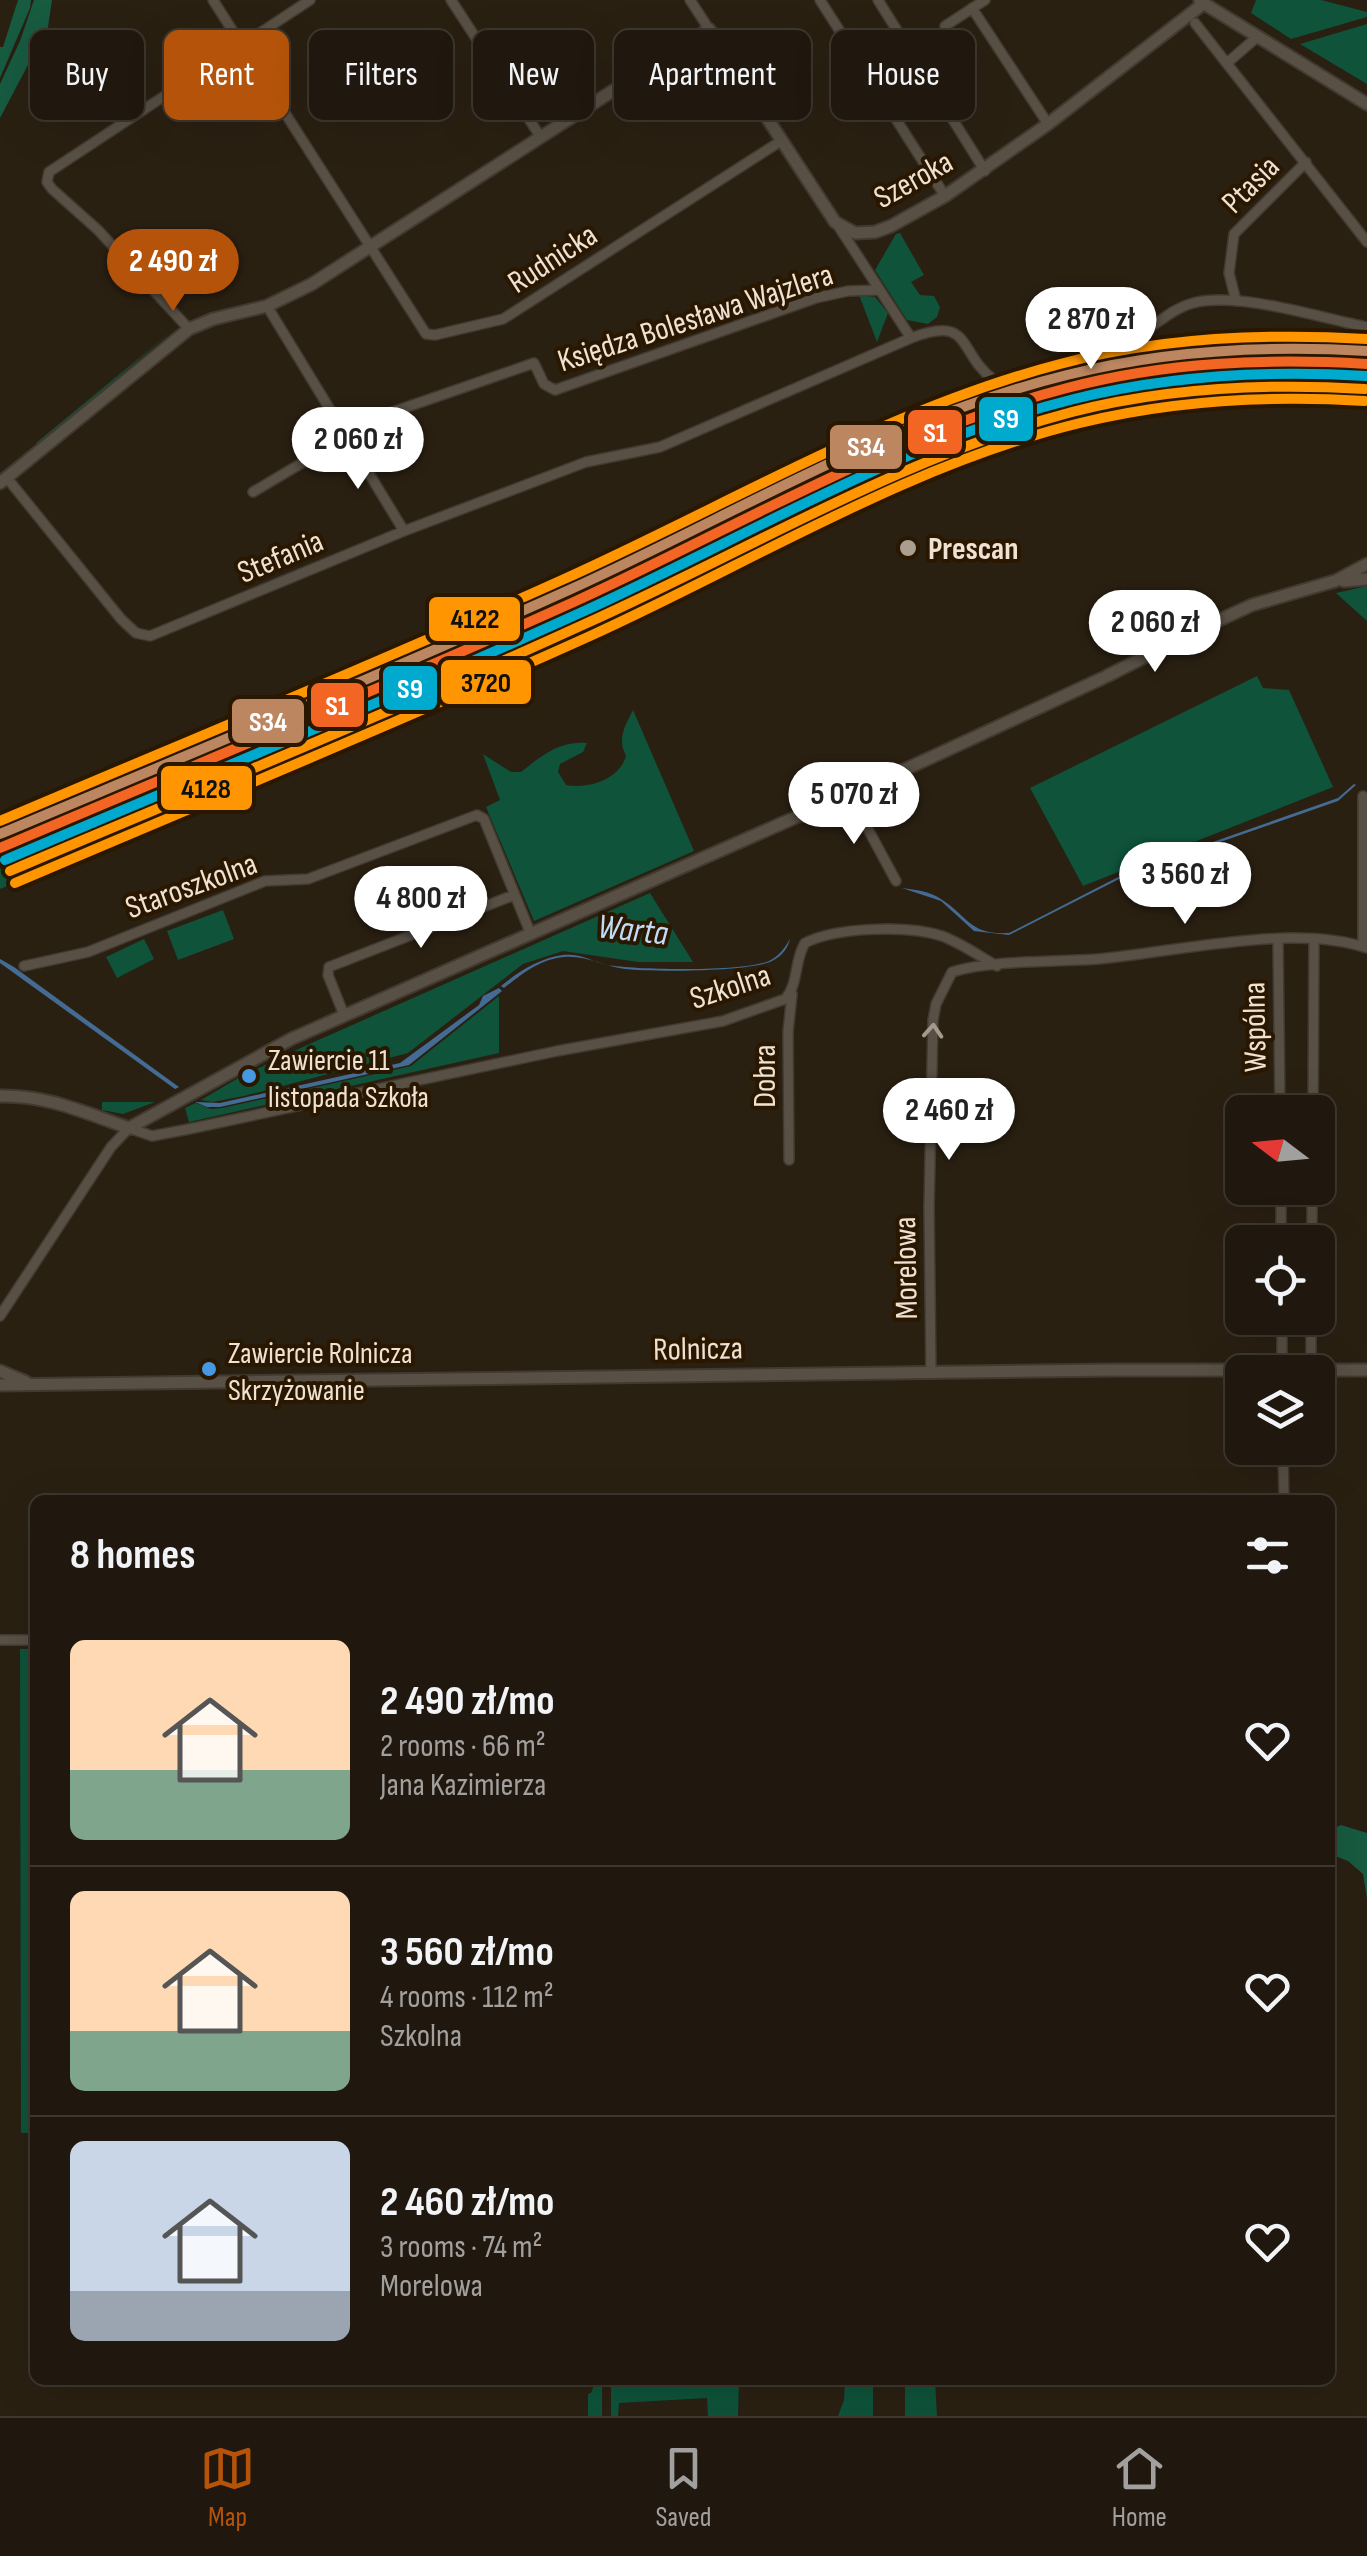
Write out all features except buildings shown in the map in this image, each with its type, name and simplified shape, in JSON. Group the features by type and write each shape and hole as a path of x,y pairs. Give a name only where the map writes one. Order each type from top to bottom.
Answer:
{"street":[{"path":"213,0 231,30"},
{"path":"262,30 310,0"},
{"path":"451,0 540,136"},
{"path":"690,0 709,30"},
{"path":"820,0 945,196"},
{"path":"878,0 985,171"},
{"path":"944,26 984,0"},
{"path":"1201,2 1367,104"},
{"name":"Szeroka","path":"835,222 853,232 874,232 945,196 1048,124 1201,2"},
{"path":"972,8 1048,124"},
{"path":"1194,24 1367,242"},
{"path":"1228,63 1256,38"},
{"path":"3,481 188,329 267,306 312,284 614,90"},
{"path":"164,95 48,172 47,182 98,230 188,329"},
{"path":"288,120 370,248"},
{"path":"767,120 878,290"},
{"name":"Rudnicka","path":"370,248 426,334 434,336 503,319 780,141"},
{"name":"Ptasia","path":"1236,300 1229,273 1234,234 1306,162"},
{"name":"Księdza Bolesława Wajzlera","path":"252,492 347,434 400,408 534,363 544,384 555,390 816,298 848,291 878,290 911,338"},
{"path":"911,338 938,329 956,332 987,376 998,381 1104,348 1140,333 1190,303 1212,299 1236,300 1367,327"},
{"path":"267,306 404,532"},
{"name":"Stefania","path":"3,481 121,619 145,636 586,462 660,446 911,338"},
{"path":"1335,582 1367,564"},
{"path":"0,1316 106,1154 129,1128 171,1116 200,1087 291,1038 848,794 1252,606 1335,582 1367,579"},
{"path":"848,794 896,881"},
{"path":"997,966 1278,940 1314,939 1365,947 1363,796"},
{"name":"Staroszkolna","path":"24,966 88,952 265,880 308,879 477,816 484,820 530,932"},
{"path":"344,1015 327,972 329,967 514,894"},
{"name":"Szkolna","path":"129,1128 149,1136 171,1116 722,1021 785,998 792,991 804,943 840,931 923,931 945,937 997,966"},
{"path":"1312,1095 1314,939"},
{"name":"Wspólna","path":"1278,940 1280,1095"},
{"name":"Morelowa","path":"931,1373 933,1020 936,1004 952,972 997,966"},
{"name":"Dobra","path":"789,1160 788,1032 792,991"},
{"path":"0,1096 57,1101 129,1128"},
{"name":"Rolnicza","path":"1335,1370 1367,1370"},
{"name":"Rolnicza","path":"0,1385 1225,1371"},
{"name":"Rolnicza","path":"0,1372 30,1383"},
{"path":"1284,1465 1284,1495"},
{"path":"0,1640 30,1640"}],"green space":[{"path":"18,0 31,0 30,8 0,78 0,47"},
{"path":"34,0 52,0 46,30 30,30 30,61 0,118 0,84"},
{"path":"1256,0 1321,0 1367,12 1367,17 1291,39 1251,13"},
{"path":"1367,24 1367,84 1300,44"},
{"path":"900,233 924,275 911,282 920,295 934,296 940,307 937,317 928,324 907,320 875,270"},
{"path":"859,295 875,297 888,313 877,342"},
{"path":"178,326 39,444 36,443"},
{"path":"1367,586 1367,621 1336,593"},
{"path":"1257,676 1263,688 1289,690 1333,787 1083,886 1030,788"},
{"path":"633,710 694,851 534,921 486,807 500,800 483,754 511,772 521,772 560,747 587,743 583,752 560,764 558,772 566,785 593,784 610,777 622,764 626,756 623,732"},
{"path":"70,860 0,889 0,869 15,862"},
{"path":"650,893 693,962 638,962 563,951 523,964 408,1053 244,1096 212,1102 201,1100 240,1077 243,1082 255,1075 253,1071 305,1046"},
{"path":"223,910 234,939 178,960 167,931"},
{"path":"144,939 154,959 117,978 106,957"},
{"path":"499,996 499,1053 189,1122 185,1108 196,1103 211,1109 222,1108 411,1066"},
{"path":"102,1102 155,1102 123,1114 102,1110"},
{"path":"20,1649 30,1649 30,2133 21,2133"},
{"path":"1341,1825 1367,1833 1367,1899 1363,1874 1335,1856 1335,1828"},
{"path":"594,2385 602,2385 602,2416 588,2416"},
{"path":"611,2385 739,2385 738,2416 708,2416 707,2398 619,2403 618,2416 611,2416"},
{"path":"845,2385 873,2385 873,2416 838,2416"},
{"path":"905,2385 935,2385 937,2416 905,2416"}],"water":[{"path":"1354,784 1338,801 1131,873 1009,935 974,931 941,901 902,888 936,896 977,928 1009,933 1130,871 1338,798"},
{"path":"790,939 788,946 776,959 760,965 743,967 700,970 656,971 608,965 689,969 756,965 776,957"},
{"path":"575,955 596,962 555,958 532,968 504,988 501,986 530,966 554,957"},
{"path":"0,959 179,1087 175,1089 0,963"},
{"path":"499,988 502,991 409,1065 220,1107 195,1102 220,1103 400,1063 479,1005 483,996"}],"transit line":[{"name":"4122","path":"0,821 492,611 869,433 995,383 1098,355 1174,343 1251,337 1367,339"},
{"name":"S34","path":"0,834 498,622 875,442 938,416 1067,375 1141,360 1254,349 1367,351"},
{"name":"S1","path":"0,848 505,633 878,456 1003,407 1104,379 1179,367 1254,362 1367,364"},
{"name":"S9","path":"5,860 510,644 823,494 946,440 1074,399 1146,384 1255,374 1366,376"},
{"name":"4128","path":"10,871 444,687 647,595 825,507 1009,431 1072,412 1181,392 1255,387 1365,389"},
{"name":"3720","path":"15,883 519,668 891,490 1016,441 1115,415 1186,404 1257,399 1365,401"}],"place":[{"name":"Prescan","path":"908,548"},
{"name":"Zawiercie 11 listopada Szkoła","path":"249,1076"},
{"name":"Zawiercie Rolnicza Skrzyżowanie","path":"209,1369"}],"water label":[{"name":"Warta","path":"633,929"}]}
